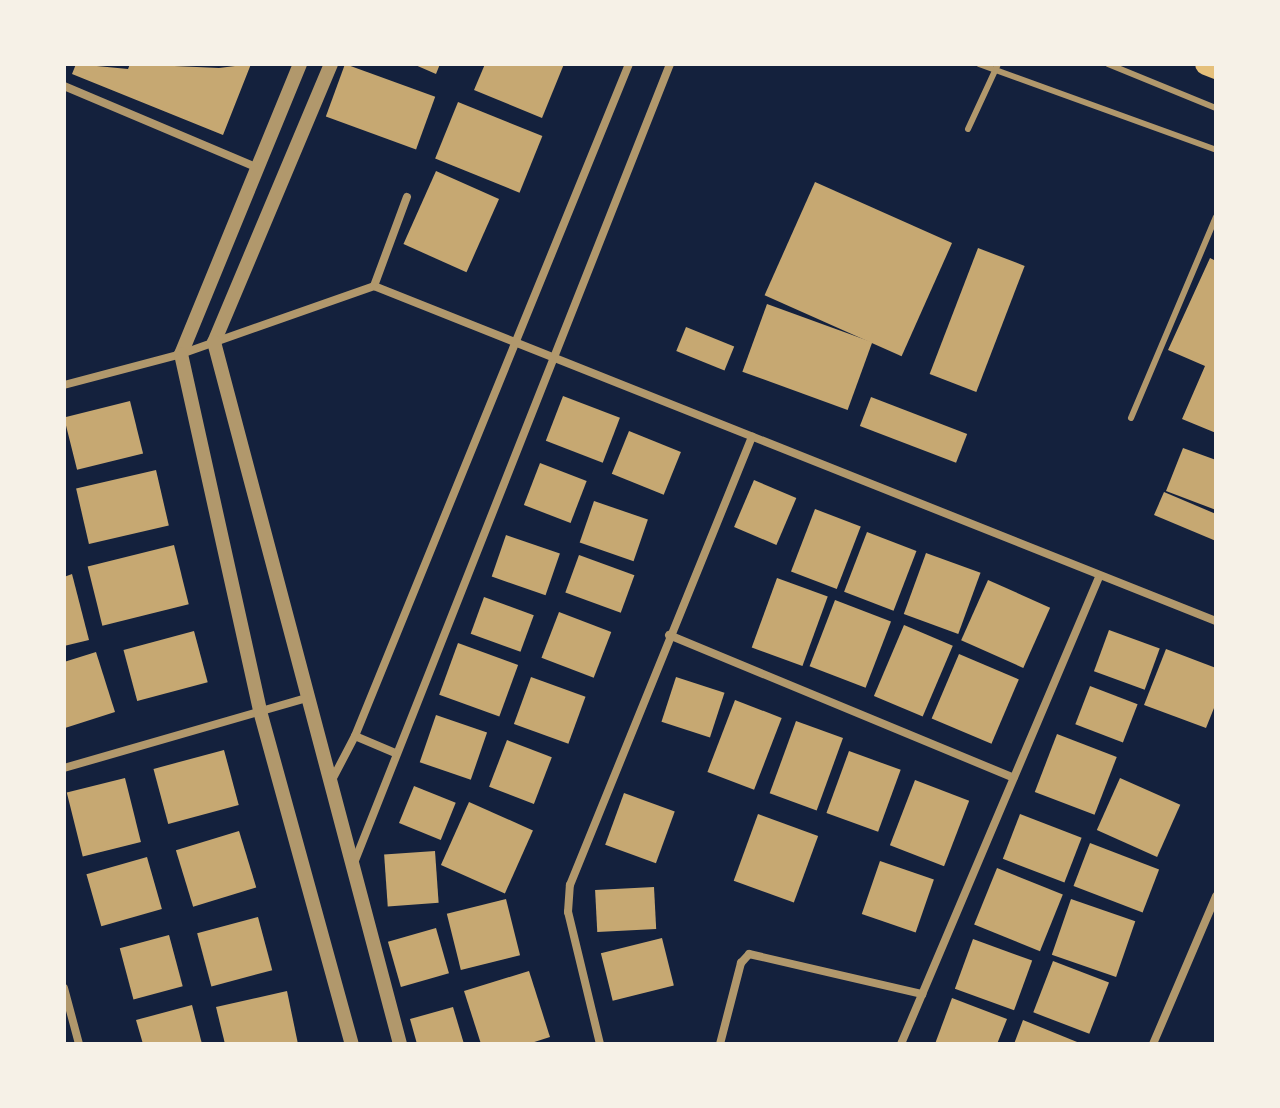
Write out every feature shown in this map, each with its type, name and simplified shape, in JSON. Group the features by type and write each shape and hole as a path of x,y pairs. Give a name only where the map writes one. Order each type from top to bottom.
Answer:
{"highway":[{"path":"1206,64 1216,68"}],"street":[{"path":"300,64 181,354 260,711 352,1044"},
{"path":"331,64 214,342 329,786 354,864 400,1044"},
{"path":"329,786 355,736 629,64"},
{"path":"354,864 550,356 670,64"},
{"path":"64,86 258,168"},
{"path":"374,286 407,197"},
{"path":"64,385 181,354 374,286 1216,621"},
{"path":"600,1044 567,895 669,635 752,437"},
{"path":"901,1044 1099,577"},
{"path":"669,635 1014,778"},
{"path":"64,768 306,698"},
{"path":"355,736 395,753"},
{"path":"1153,1044 1216,896"},
{"path":"720,1044 741,963 749,954 922,994"},
{"path":"64,988 79,1044"}],"lane":[{"path":"979,64 996,67 1216,150"},
{"path":"1108,64 1216,108"},
{"path":"968,129 996,67"},
{"path":"1131,418 1216,217"}],"building":[{"path":"76,64 128,69 130,64 219,68 251,64 223,135 72,74"},
{"path":"345,64 435,97 416,149 326,117"},
{"path":"413,64 440,64 436,74"},
{"path":"485,64 564,64 542,118 474,90"},
{"path":"458,102 542,136 520,193 435,159"},
{"path":"436,171 499,199 466,272 403,244"},
{"path":"815,182 952,243 902,356 765,295"},
{"path":"978,248 1025,266 976,392 930,374"},
{"path":"1210,258 1216,261 1216,433 1182,419 1205,366 1168,350"},
{"path":"767,304 872,342 848,410 742,372"},
{"path":"686,327 734,346 724,371 676,351"},
{"path":"563,396 620,418 603,463 546,441"},
{"path":"871,397 967,434 956,463 860,426"},
{"path":"130,401 143,453 77,470 64,417"},
{"path":"629,431 681,452 664,495 612,474"},
{"path":"1183,448 1216,460 1216,510 1166,491"},
{"path":"540,463 587,481 571,523 524,505"},
{"path":"156,470 169,526 89,544 76,488"},
{"path":"754,480 796,498 776,545 734,527"},
{"path":"1164,492 1216,514 1216,541 1154,515"},
{"path":"594,501 648,520 634,561 580,543"},
{"path":"815,509 861,527 837,589 791,572"},
{"path":"867,532 916,551 894,611 844,592"},
{"path":"506,535 560,554 546,595 492,577"},
{"path":"174,545 189,604 102,626 88,567"},
{"path":"926,553 981,573 958,634 904,614"},
{"path":"579,555 634,575 621,613 565,593"},
{"path":"72,574 89,640 64,646 64,577"},
{"path":"777,578 828,596 802,666 752,648"},
{"path":"988,580 1050,608 1023,668 961,640"},
{"path":"484,597 534,615 520,652 471,634"},
{"path":"835,600 891,622 866,688 810,666"},
{"path":"559,612 611,632 594,678 541,658"},
{"path":"904,625 953,646 923,717 874,696"},
{"path":"1109,630 1160,648 1145,690 1094,671"},
{"path":"194,631 208,682 137,701 123,650"},
{"path":"458,643 518,665 499,717 439,695"},
{"path":"1166,649 1216,668 1216,703 1206,728 1144,705"},
{"path":"96,652 115,712 65,728 64,662"},
{"path":"959,654 1019,679 991,744 932,718"},
{"path":"531,677 586,697 568,744 514,724"},
{"path":"676,677 725,693 710,737 661,722"},
{"path":"1090,686 1138,704 1123,743 1075,724"},
{"path":"735,700 782,718 754,790 707,772"},
{"path":"436,715 487,733 471,780 420,762"},
{"path":"796,721 843,738 817,810 770,793"},
{"path":"1057,734 1117,757 1095,815 1035,792"},
{"path":"507,740 552,757 534,804 489,787"},
{"path":"224,750 239,805 168,824 153,769"},
{"path":"849,751 901,770 878,832 826,813"},
{"path":"125,778 141,842 83,857 67,793"},
{"path":"1120,778 1180,805 1157,857 1097,830"},
{"path":"915,780 969,801 944,866 890,845"},
{"path":"414,786 456,803 441,840 399,823"},
{"path":"624,793 675,811 656,863 605,845"},
{"path":"469,802 533,830 505,894 441,865"},
{"path":"758,814 818,836 794,903 734,881"},
{"path":"1020,814 1082,838 1064,882 1003,859"},
{"path":"239,831 256,887 193,907 176,850"},
{"path":"1090,843 1159,870 1143,912 1074,886"},
{"path":"435,851 439,903 388,906 384,855"},
{"path":"147,857 162,909 101,926 86,874"},
{"path":"880,861 934,880 916,933 862,914"},
{"path":"997,868 1063,895 1040,951 974,925"},
{"path":"654,887 656,929 597,932 595,890"},
{"path":"506,899 520,955 461,970 447,914"},
{"path":"1071,899 1135,921 1116,977 1052,955"},
{"path":"258,917 272,970 211,986 197,933"},
{"path":"436,928 449,973 401,987 388,942"},
{"path":"169,935 183,986 133,999 120,948"},
{"path":"662,938 674,986 613,1001 601,953"},
{"path":"973,939 1032,961 1014,1010 955,989"},
{"path":"1053,961 1109,983 1089,1034 1033,1012"},
{"path":"529,971 550,1037 528,1044 481,1044 464,991"},
{"path":"287,991 298,1044 225,1044 216,1007"},
{"path":"952,998 1007,1019 997,1044 935,1044"},
{"path":"192,1005 202,1044 143,1044 136,1020"},
{"path":"453,1007 464,1044 417,1044 410,1019"},
{"path":"1023,1020 1082,1044 1014,1044"}]}
